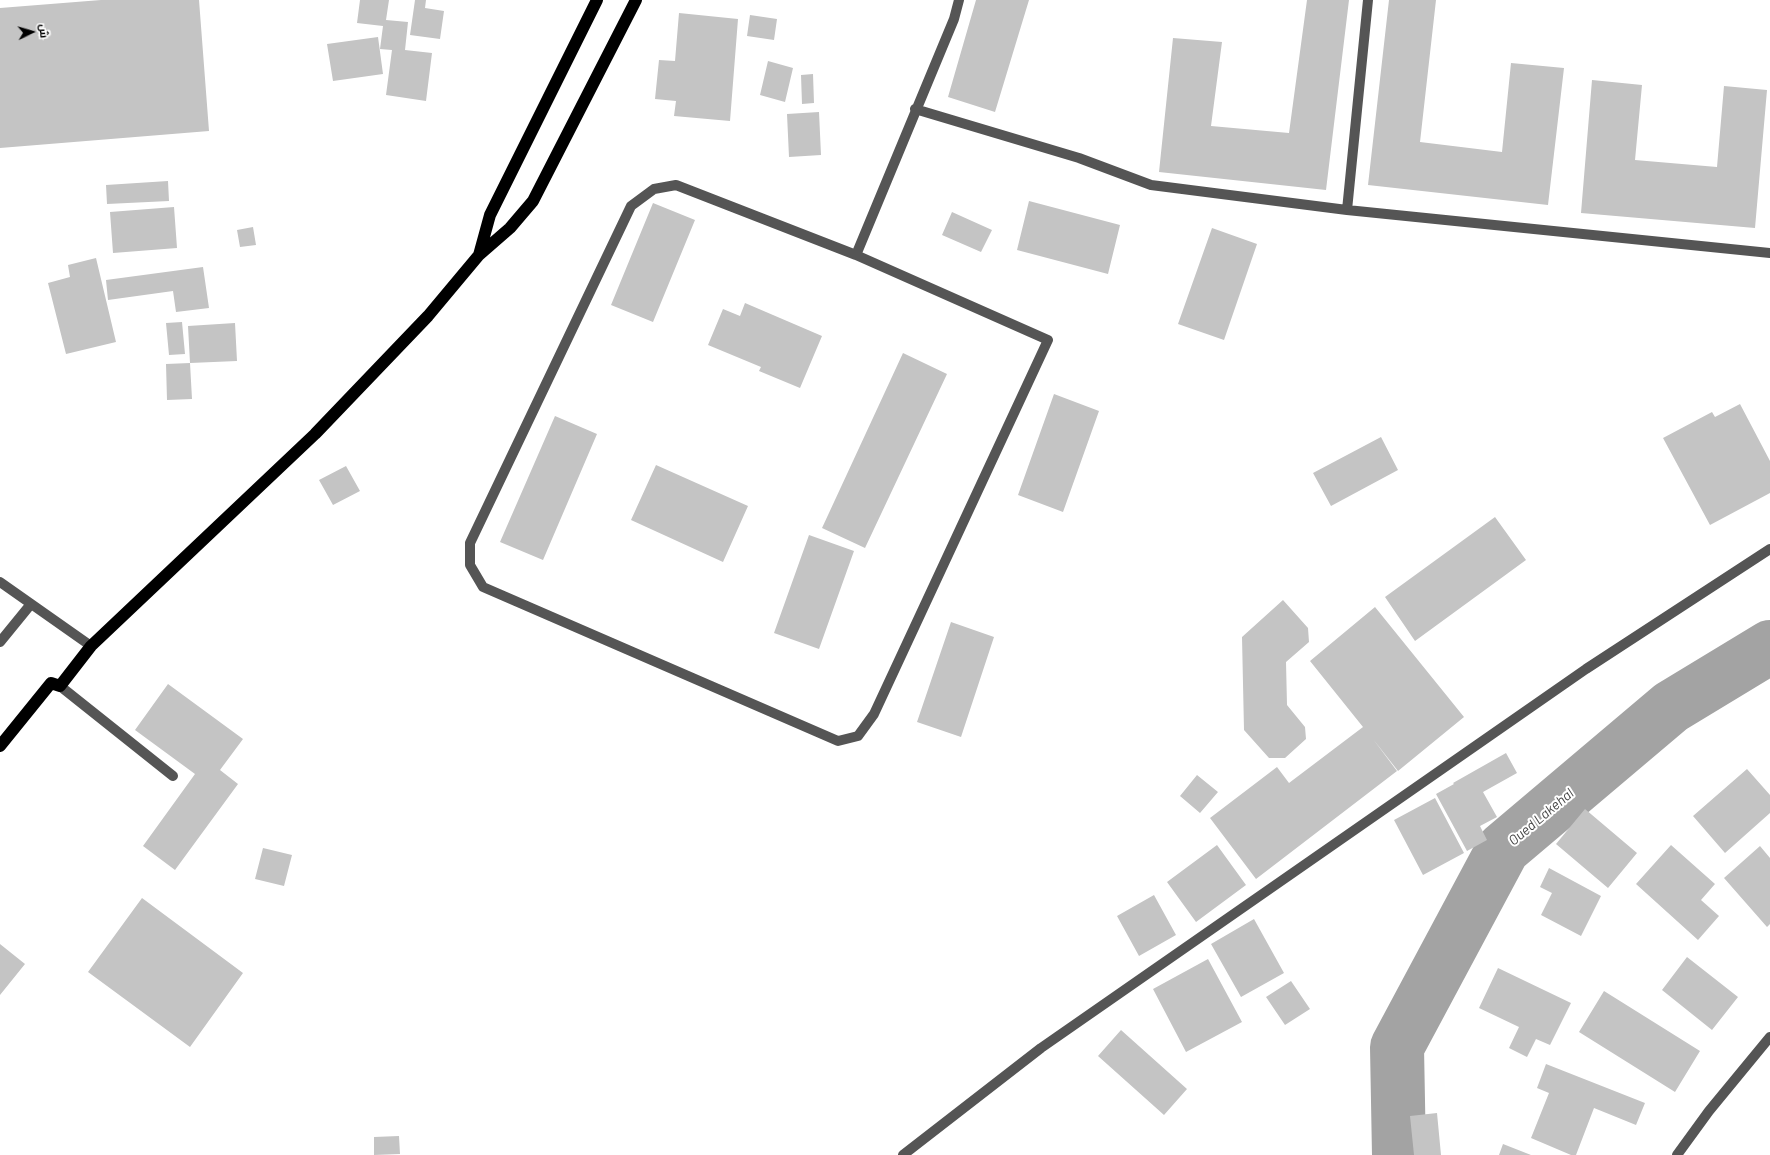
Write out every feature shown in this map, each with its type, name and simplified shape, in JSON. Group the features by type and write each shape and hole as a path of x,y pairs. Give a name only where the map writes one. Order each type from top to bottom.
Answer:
{"highway":[{"path":"479,255 490,215 597,0"},
{"path":"0,746 51,683 60,686 91,646 315,434 428,316 479,255 510,228 533,201 636,0"}],"street":[{"path":"856,255 915,109 954,19 959,0"},
{"path":"1347,210 1368,0"},
{"path":"915,109 1079,158 1151,185 1347,210 1770,253"},
{"path":"676,185 856,255 1048,340 874,714 858,736 838,741 483,587 470,565 470,543 631,206 654,189 676,185"},
{"path":"903,1155 1040,1048 1586,669 1770,549"},
{"path":"0,582 91,646"},
{"path":"0,642 31,604"},
{"path":"60,686 172,776"},
{"path":"1676,1155 1709,1110 1770,1037"}],"building":[{"path":"101,0 199,0 209,131 0,148 0,8"},
{"path":"360,0 389,0 386,20 408,22 405,50 432,53 426,101 386,95 392,50 380,49 383,26 357,23"},
{"path":"415,0 426,0 425,8 444,11 440,39 410,35"},
{"path":"976,0 1029,0 995,112 948,97"},
{"path":"1307,0 1349,0 1326,190 1159,172 1173,38 1222,42 1211,126 1289,133"},
{"path":"1389,0 1436,0 1420,142 1502,152 1511,63 1564,68 1548,205 1368,185"},
{"path":"679,13 738,19 730,121 674,116 676,101 655,99 659,60 675,61"},
{"path":"750,15 777,19 774,40 747,36"},
{"path":"378,37 383,74 333,81 327,44"},
{"path":"768,61 793,68 785,102 760,95"},
{"path":"813,74 814,103 802,104 801,75"},
{"path":"1592,80 1642,85 1635,160 1717,167 1724,86 1767,90 1755,228 1581,213"},
{"path":"819,112 821,155 789,157 787,114"},
{"path":"168,181 169,201 107,204 106,185"},
{"path":"1029,201 1120,225 1108,274 1017,250"},
{"path":"653,203 695,220 653,322 611,305"},
{"path":"174,207 177,248 113,253 110,212"},
{"path":"952,212 992,230 981,252 942,235"},
{"path":"253,227 256,245 240,247 237,230"},
{"path":"1212,228 1257,244 1224,340 1178,324"},
{"path":"96,258 116,342 66,354 48,283 70,277 68,265"},
{"path":"203,267 209,308 176,312 173,291 108,300 106,280"},
{"path":"745,303 822,336 800,388 759,371 761,367 708,345 723,309 740,316"},
{"path":"182,322 185,354 169,355 166,323"},
{"path":"235,323 237,361 190,363 188,326"},
{"path":"903,353 947,374 865,548 822,528"},
{"path":"190,363 192,399 167,400 166,364"},
{"path":"1054,394 1099,411 1063,512 1018,495"},
{"path":"1740,404 1770,461 1770,493 1710,525 1663,438 1712,412 1715,417"},
{"path":"555,416 597,434 543,560 500,542"},
{"path":"1381,437 1398,470 1331,506 1313,473"},
{"path":"656,465 748,506 723,562 631,520"},
{"path":"346,466 360,491 333,505 319,480"},
{"path":"1495,517 1526,560 1415,641 1385,597"},
{"path":"809,535 854,551 819,649 774,633"},
{"path":"1283,600 1308,628 1309,642 1286,662 1287,705 1305,727 1306,739 1285,758 1269,758 1244,730 1242,637"},
{"path":"1375,607 1464,717 1398,771 1373,739 1397,771 1256,879 1210,818 1277,767 1289,783 1363,727 1310,661"},
{"path":"951,622 994,637 961,737 917,722"},
{"path":"168,684 243,739 220,770 238,784 175,870 143,846 195,774 135,730"},
{"path":"1506,753 1517,773 1483,792 1497,817 1480,826 1487,840 1467,851 1436,794"},
{"path":"1747,769 1770,795 1770,813 1725,853 1693,816"},
{"path":"1197,775 1218,792 1200,813 1180,796"},
{"path":"1435,798 1464,853 1423,875 1394,820"},
{"path":"1585,809 1637,853 1608,888 1556,844"},
{"path":"1217,845 1246,885 1196,922 1167,882"},
{"path":"1671,845 1715,884 1701,900 1719,916 1698,940 1636,884"},
{"path":"1760,846 1770,858 1770,924 1767,927 1724,878"},
{"path":"263,848 292,855 284,886 255,879"},
{"path":"1549,868 1601,896 1581,936 1541,915 1552,893 1540,887"},
{"path":"1154,895 1176,935 1139,956 1117,916"},
{"path":"142,898 243,973 190,1047 88,972"},
{"path":"1254,919 1284,973 1241,997 1211,944"},
{"path":"0,944 25,964 0,995"},
{"path":"1687,957 1738,997 1712,1030 1662,990"},
{"path":"1208,959 1242,1022 1186,1052 1153,989"},
{"path":"1498,968 1571,1003 1550,1045 1536,1039 1527,1057 1509,1048 1519,1027 1479,1008"},
{"path":"1291,981 1310,1009 1285,1025 1266,997"},
{"path":"1604,991 1700,1051 1675,1092 1579,1032"},
{"path":"1121,1030 1187,1089 1164,1115 1098,1056"},
{"path":"1546,1064 1645,1103 1636,1125 1594,1108 1576,1155 1571,1155 1531,1138 1549,1093 1537,1088"},
{"path":"1437,1113 1441,1155 1414,1155 1410,1116"},
{"path":"399,1136 400,1154 374,1155 374,1137"},
{"path":"1503,1144 1531,1155 1499,1155"}],"waterway":[{"name":"Oued Lakehal","path":"1399,1155 1397,1047 1503,849 1671,707 1770,647"}]}
